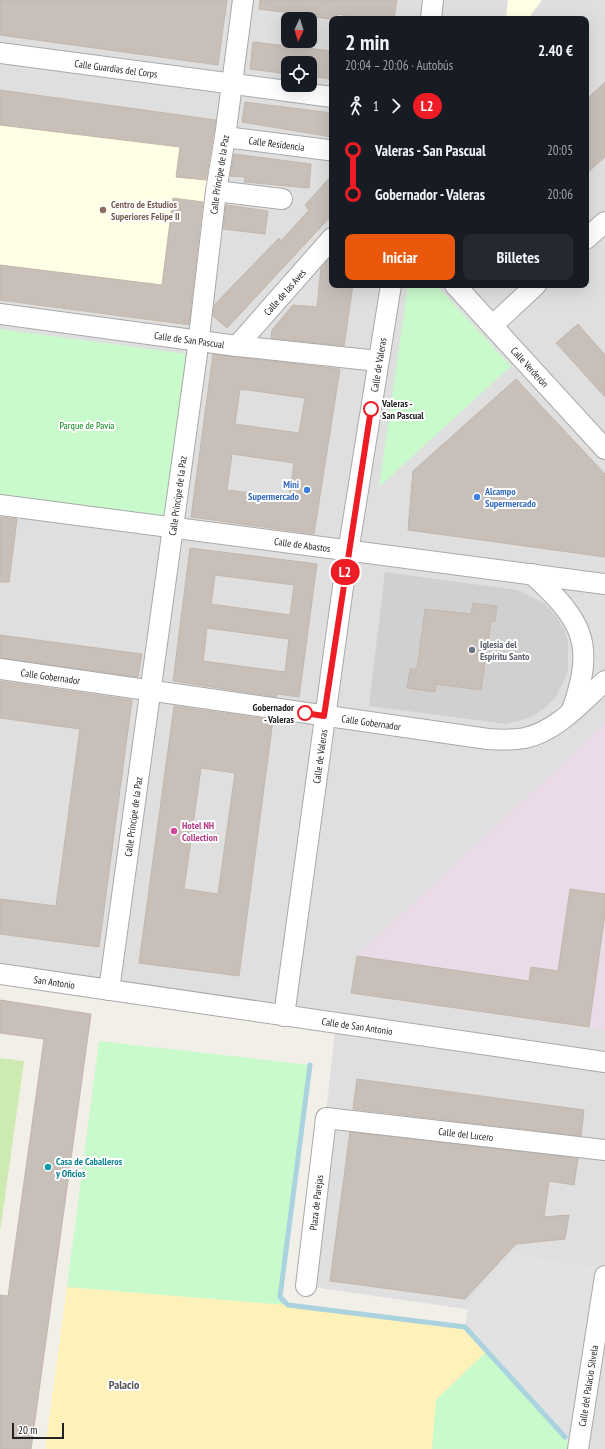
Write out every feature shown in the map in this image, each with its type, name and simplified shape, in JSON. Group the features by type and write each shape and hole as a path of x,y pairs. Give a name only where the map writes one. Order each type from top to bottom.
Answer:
{"street":[{"name":"Calle Príncipe de la Paz","path":"109,990 198,341 216,191 226,137 243,0"},
{"path":"430,16 433,0"},
{"name":"Calle Guardias del Corps","path":"0,53 329,97"},
{"name":"Calle Residencia","path":"226,137 328,150"},
{"path":"216,191 282,199"},
{"path":"589,236 605,222"},
{"name":"Calle de las Aves","path":"237,346 329,241"},
{"name":"Calle de Valeras","path":"284,1016 324,716 390,288"},
{"name":"Calle Verderón","path":"458,288 605,449"},
{"path":"493,325 533,288"},
{"name":"Calle de San Pascual","path":"0,314 237,346 378,362"},
{"name":"Calle de Abastos","path":"0,504 605,584"},
{"path":"532,574 568,609 582,639 584,654 583,671 580,687 572,712"},
{"name":"Calle Gobernador","path":"0,669 488,739 509,740 526,738 541,731 572,712 605,681"},
{"name":"San Antonio","path":"0,974 109,990"},
{"name":"Calle de San Antonio","path":"109,990 605,1062"},
{"name":"Calle del Lucero","path":"326,1118 605,1150"},
{"name":"Plaza de Parejas","path":"306,1286 326,1118"},
{"name":"Calle del Palacio Silvela","path":"578,1449 605,1276"}],"shaded area":[{"path":"0,0 605,0 605,1449 578,1449 597,1328 306,1286 336,1024 0,972"},
{"path":"508,0 542,0 530,16 506,16"},
{"name":"Centro de Estudios Superiores Felipe II","path":"0,90 219,120 191,326 0,300"},
{"name":"Iglesia del Espíritu Santo","path":"385,572 518,590 544,603 555,615 564,629 568,642 568,672 556,697 545,708 530,718 506,724 369,706"},
{"path":"605,724 605,1030 351,993 357,956"},
{"path":"512,1254 596,1268 570,1443 465,1327 470,1299"}],"green space":[{"path":"408,288 439,288 511,366 379,487"},
{"name":"Parque de Pavía","path":"0,329 187,354 164,520 0,497"},
{"path":"99,1041 310,1065 280,1297 288,1305 67,1287"},
{"path":"0,1058 24,1061 0,1232"},
{"path":"486,1352 570,1443 569,1449 432,1449 436,1400"}],"sand":[{"path":"67,1287 288,1305 465,1327 486,1352 436,1400 432,1449 45,1449"}],"building":[{"path":"0,0 227,0 218,65 0,35"},
{"path":"260,0 397,0 394,16 348,16 338,14 338,16 329,16 329,19 317,17 317,12 283,12 259,9"},
{"path":"253,42 281,45 281,48 306,48 329,51 329,79 317,77 317,56 281,56 281,73 250,69"},
{"path":"605,82 605,157 589,171 589,97"},
{"path":"0,90 216,120 206,180 176,177 180,147 0,125"},
{"path":"245,102 329,113 329,136 242,122"},
{"path":"234,154 311,164 309,188 244,182 245,177 230,176"},
{"path":"329,178 329,218 227,328 213,316 214,305 279,238 281,241 309,210 305,205"},
{"path":"173,198 203,202 189,325 0,300 0,265 162,285"},
{"path":"226,205 268,211 265,234 223,229"},
{"path":"329,258 329,288 353,288 344,346 271,338 272,330 293,305 317,307 321,268"},
{"path":"578,324 605,355 605,397 556,343"},
{"path":"213,354 340,369 314,534 191,517","holes":["240,389 305,398 299,433 235,424","232,454 294,463 289,498 227,490"]},
{"path":"516,379 605,474 605,557 408,530 413,471"},
{"path":"0,517 17,519 9,582 0,582"},
{"path":"190,548 317,564 299,697 277,694 276,697 173,681","holes":["215,575 294,585 290,615 211,604","207,628 289,639 285,672 203,661"]},
{"path":"473,603 497,606 495,622 491,621 481,690 436,684 435,692 407,688 410,669 417,669 425,609 471,614"},
{"path":"0,635 142,654 138,677 0,658"},
{"path":"0,681 132,700 99,947 0,934 0,899 56,906 80,729 0,718"},
{"name":"Hotel NH Collection","path":"174,706 273,720 239,976 139,963","holes":["201,768 235,773 218,894 184,889"]},
{"path":"570,889 605,894 605,914 589,1027 351,993 357,956 529,981 531,967 558,971"},
{"name":"Casa de Caballeros y Oficios","path":"0,1000 91,1014 31,1449 0,1449 0,1295 8,1296 44,1039 0,1033"},
{"path":"357,1079 584,1110 581,1136 353,1109"},
{"path":"350,1132 578,1158 574,1185 549,1181 544,1217 569,1215 565,1239 516,1244 465,1299 330,1281"}],"waterway":[{"path":"310,1065 280,1297 288,1305 465,1327 565,1437"}],"bus line":[{"name":"L2","path":"305,713 324,716 371,409"}],"place":[{"name":"Centro de Estudios Superiores Felipe II","path":"103,210"},
{"name":"Valeras - San Pascual","path":"371,409"},
{"name":"Mini Supermercado","path":"307,490"},
{"name":"Alcampo Supermercado","path":"477,497"},
{"name":"Iglesia del Espíritu Santo","path":"472,650"},
{"name":"Gobernador - Valeras","path":"305,713"},
{"name":"Hotel NH Collection","path":"174,831"},
{"name":"Casa de Caballeros y Oficios","path":"48,1167"}],"district":[{"name":"Palacio","path":"124,1385"}]}
